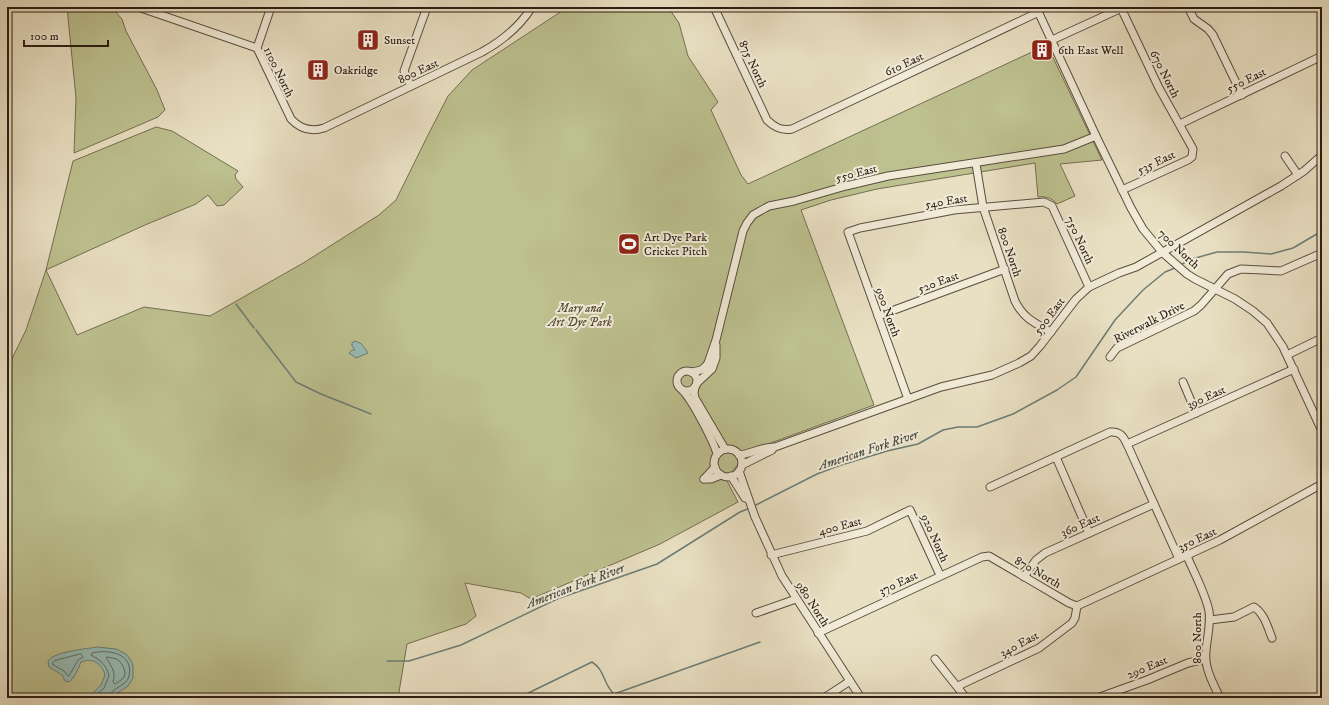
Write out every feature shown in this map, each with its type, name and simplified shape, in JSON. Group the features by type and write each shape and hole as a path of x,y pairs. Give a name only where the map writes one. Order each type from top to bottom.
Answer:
{"street":[{"name":"1100 North","path":"138,7 257,48 288,115 294,123 300,127"},
{"path":"257,48 271,7"},
{"path":"411,86 404,71 427,7"},
{"name":"800 East","path":"300,127 312,130 324,128 489,48 514,29 532,7"},
{"name":"875 North","path":"714,7 767,120 777,128"},
{"path":"1188,7 1194,19 1208,29 1213,35 1242,95"},
{"path":"1052,40 1122,8"},
{"name":"670 North","path":"1122,8 1159,88 1193,149"},
{"name":"610 East","path":"777,128 783,130 792,129 1038,10"},
{"name":"700 North","path":"1038,10 1096,136 1143,229 1162,252 1191,277 1235,299 1260,316 1273,331 1287,355 1321,427"},
{"name":"550 East","path":"1180,124 1322,56"},
{"name":"550 East","path":"691,372 700,370 706,366 716,340 740,239 747,223 757,212 769,206 799,200 881,178 1064,149 1096,136"},
{"name":"535 East","path":"1122,190 1188,160 1192,157 1193,149"},
{"name":"500 East","path":"739,455 775,447 941,386 992,375 1007,370 1031,356 1076,299 1089,287 1118,273 1136,267 1281,186 1298,175 1322,155"},
{"path":"1285,156 1298,175"},
{"name":"800 North","path":"976,164 983,207 1019,310 1026,317 1051,332"},
{"name":"540 East","path":"848,232 860,228 954,210 1044,202 1049,203"},
{"name":"750 North","path":"1049,203 1052,206 1089,287"},
{"name":"900 North","path":"848,232 908,399"},
{"name":"Riverwalk Drive","path":"1110,357 1117,348 1194,311 1201,306 1228,274 1234,271 1281,271 1322,253"},
{"name":"520 East","path":"878,316 1005,270"},
{"path":"1287,355 1322,338"},
{"name":"550 East","path":"696,385 708,374 713,366 716,358 716,340"},
{"name":"390 East","path":"1127,444 1294,369"},
{"path":"718,454 689,399 677,386 676,378 680,372 691,372 696,376 694,393 695,398 726,449"},
{"path":"1183,382 1196,413"},
{"path":"683,391 688,391 696,385"},
{"path":"990,486 1110,432 1119,433 1127,444 1179,559"},
{"name":"500 East","path":"740,468 772,451 775,447"},
{"path":"715,467 704,479 711,479 721,475 731,476 740,468 739,455 733,450 726,449 718,454 715,458 715,467 721,475"},
{"path":"1056,456 1089,533"},
{"name":"980 North","path":"740,468 747,498 782,576 861,698"},
{"name":"980 North","path":"731,476 747,498"},
{"name":"350 East","path":"1077,606 1220,540 1322,484"},
{"name":"360 East","path":"1024,577 1032,564 1040,556 1154,504"},
{"name":"400 East","path":"772,555 867,531 910,510"},
{"name":"920 North","path":"910,510 940,575"},
{"name":"370 East","path":"818,633 940,575 982,557 989,556"},
{"name":"870 North","path":"989,556 1069,603 1077,606"},
{"name":"800 North","path":"1186,556 1206,600 1210,620 1205,659 1220,698"},
{"path":"756,613 796,599"},
{"name":"340 East","path":"958,686 1043,645 1072,622 1075,618 1077,606"},
{"path":"1210,620 1234,617 1254,607 1259,610 1272,638"},
{"path":"935,659 958,686 966,698"},
{"name":"290 East","path":"1097,698 1188,663 1205,659"},
{"path":"824,698 850,681"}],"green space":[{"path":"67,7 111,7 122,19 126,31 157,90 165,110 158,117 74,153 76,98"},
{"name":"Mary and Art Dye Park","path":"568,7 668,7 679,23 688,56 718,102 711,110 741,175 748,184 1047,45 1102,160 1060,164 1075,196 1057,204 1049,198 1038,197 1035,163 877,189 831,200 801,210 874,405 749,451 726,479 738,502 660,544 531,599 521,593 465,583 476,616 466,624 407,644 398,698 7,698 7,369 26,330 46,270 77,335 144,307 210,316 305,262 379,215 396,200 448,96 472,70"},
{"path":"156,127 172,131 238,171 235,175 236,179 243,187 224,205 217,206 208,195 196,204 145,225 46,270 73,161"}],"water":[{"path":"354,341 361,344 368,353 356,358 349,353 352,350 355,350 352,346"},
{"path":"98,647 116,649 126,654 133,665 133,678 128,686 110,698 88,698 101,685 105,675 102,668 96,662 89,660 81,662 74,677 68,682 65,681 62,675 49,667 48,661 57,655 71,651"}],"waterway":[{"name":"American Fork River","path":"1180,265 1192,259 1217,252 1271,254 1293,248 1322,231"},
{"name":"American Fork River","path":"754,506 817,474 887,451 918,444 943,430 958,427 977,427 1013,414 1057,390 1076,377 1115,320 1143,290 1165,272 1175,268"},
{"path":"236,304 254,328"},
{"path":"256,330 296,382 321,394 371,414"},
{"name":"American Fork River","path":"387,661 409,661 461,645 557,599 657,564 740,512 750,508"},
{"path":"518,698 592,662 602,673 610,690 614,694 760,642"}],"place":[{"name":"Sunset","path":"368,40"},
{"name":"6th East Well","path":"1042,50"},
{"name":"Oakridge","path":"318,70"},
{"name":"Art Dye Park Cricket Pitch","path":"629,244"}]}
